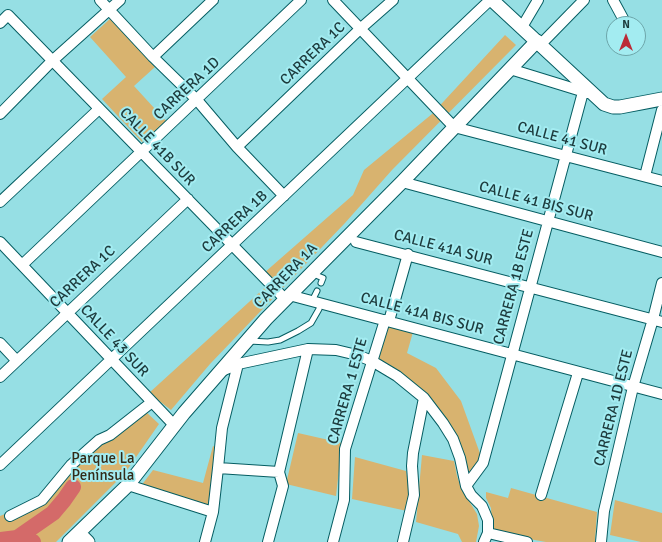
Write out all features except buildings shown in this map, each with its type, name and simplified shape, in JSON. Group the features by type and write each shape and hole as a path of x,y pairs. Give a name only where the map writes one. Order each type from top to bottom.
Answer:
{"main road":[{"path":"491,0 539,42 589,94 604,104 613,107 662,99"},
{"name":"CARRERA 1A","path":"69,542 84,537 128,485 174,424 246,341 287,297 402,182 510,69 539,42"}],"street":[{"path":"100,0 153,57 197,100 237,147 284,196"},
{"path":"0,114 52,61 120,0"},
{"path":"153,57 212,0"},
{"name":"CARRERA 1D","path":"22,265 301,0"},
{"path":"333,0 454,127"},
{"name":"CARRERA 1C","path":"237,147 360,29 393,0"},
{"name":"CARRERA 1B","path":"0,465 284,196 407,77 491,0"},
{"path":"522,27 538,0"},
{"path":"539,42 584,0"},
{"path":"613,0 622,16"},
{"name":"CALLE 41B SUR","path":"0,23 8,15 232,245 287,297"},
{"path":"510,69 589,94"},
{"name":"CARRERA 1B ESTE","path":"466,486 483,463 566,156 589,94"},
{"path":"0,202 99,109"},
{"path":"645,176 662,110"},
{"name":"CALLE 41 SUR","path":"454,127 662,181"},
{"name":"CALLE 41 BIS SUR","path":"402,182 662,252"},
{"name":"CARRERA 1C","path":"0,377 188,200"},
{"name":"CALLE 43 SUR","path":"0,242 174,424"},
{"name":"CALLE 41A SUR","path":"356,242 408,254 658,320"},
{"name":"CARRERA 1 ESTE","path":"333,542 344,500 345,449 372,361 408,254"},
{"name":"CARRERA 1D ESTE","path":"601,542 604,512 633,386 658,320 662,283"},
{"name":"CALLE 41A BIS SUR","path":"287,297 316,302 387,320 578,373 662,394"},
{"path":"0,343 17,361"},
{"path":"268,542 283,486 279,472 308,348"},
{"path":"218,373 238,364 308,348 336,350 357,355 372,361 397,376 424,398 443,423 453,439 460,458 466,486 471,495 485,511 488,520 486,538 527,542"},
{"path":"205,542 213,512 222,428 238,364"},
{"path":"541,495 578,373"},
{"path":"403,542 414,495 412,466 424,398"},
{"path":"10,516 42,500 71,465 99,440 110,435 152,402"},
{"path":"218,468 279,472"},
{"path":"128,485 213,512"}],"lane":[{"path":"318,276 323,278 321,283"},
{"path":"246,341 262,342 280,340 311,323 319,309 316,302 317,291"}],"green space":[{"path":"111,18 155,67 134,86 166,121 142,142 102,99 126,77 90,37"},
{"path":"505,35 516,45 392,170 345,223 210,364 171,410 149,393 271,282 264,273 353,195 364,170 432,114"},
{"path":"386,325 413,332 407,353 436,368 461,401 482,459 469,476 463,455 450,425 428,396 376,358"},
{"name":"Parque La Península","path":"145,411 159,424 125,473 56,542 0,542 0,516 44,502 83,459"},
{"path":"298,433 342,443 336,496 286,484"},
{"path":"213,446 217,448 208,505 141,486 153,470 203,483"},
{"path":"422,455 454,461 461,488 477,514 479,526 476,542 462,542 458,534 416,522"},
{"path":"355,457 406,471 410,492 407,511 352,499"},
{"path":"511,488 597,512 595,542 546,542 495,533 492,525 491,508 486,498 486,492 508,498"},
{"path":"615,500 662,513 662,542 641,542 610,535"}],"waterway":[{"path":"17,538 53,513 73,487"},
{"path":"0,540 17,538 33,542"}]}
